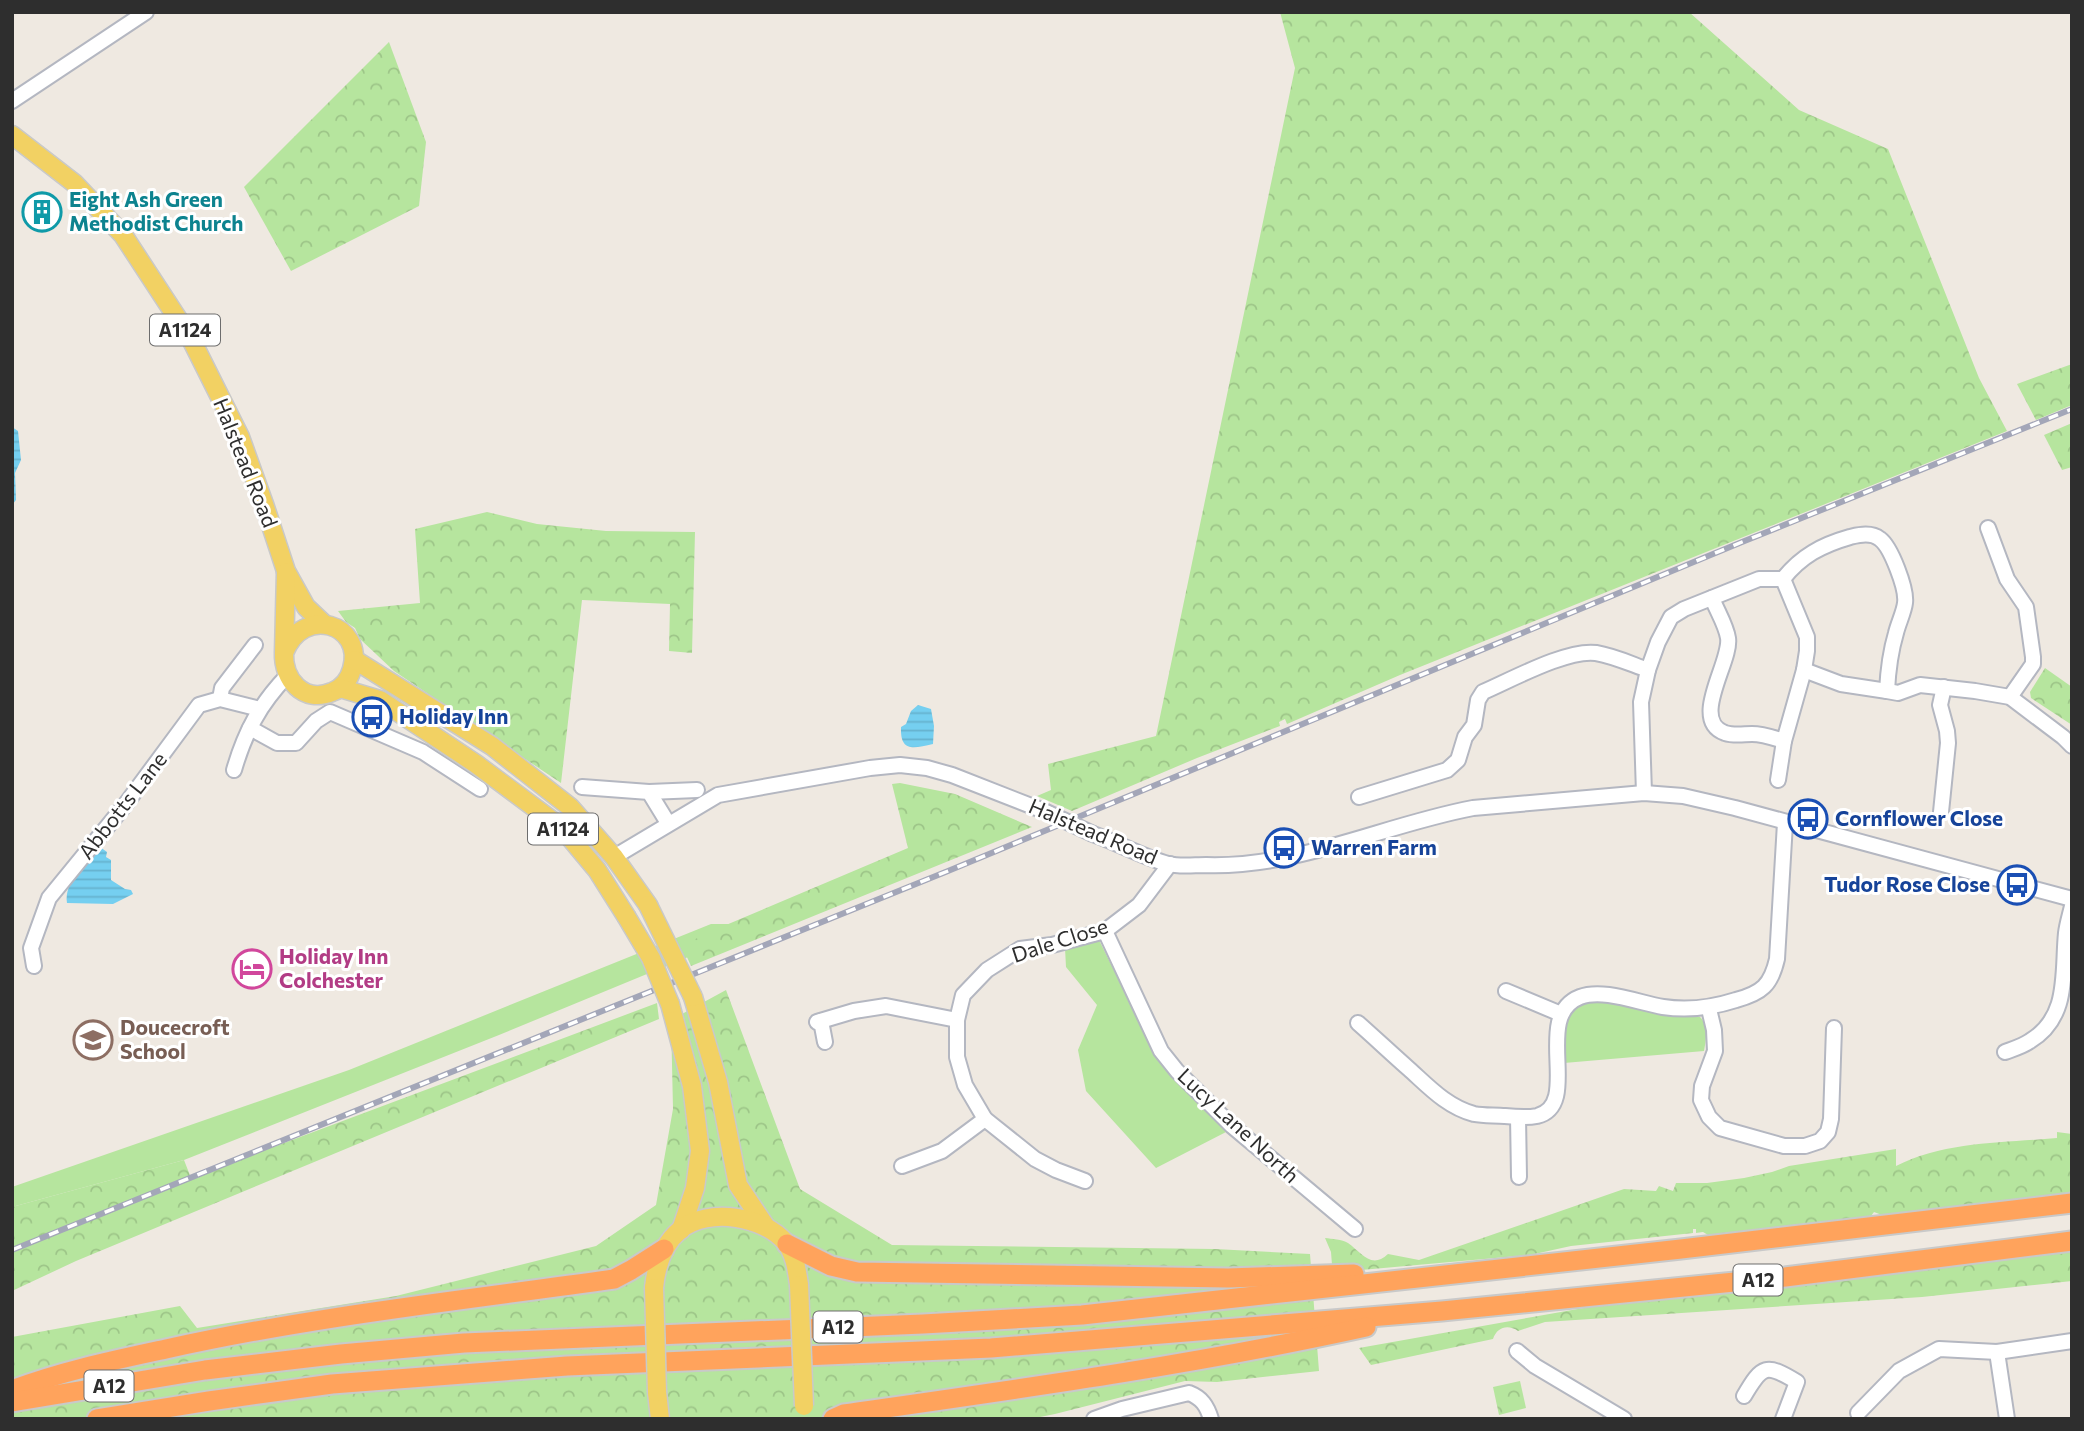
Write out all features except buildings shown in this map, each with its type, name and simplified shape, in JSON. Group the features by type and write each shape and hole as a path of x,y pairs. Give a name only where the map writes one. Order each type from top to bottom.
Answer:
{"highway":[{"name":"A12","path":"12,1402 205,1370 437,1345 1082,1315 2072,1203"},
{"name":"A12","path":"97,1419 332,1384 567,1366 937,1352 1443,1311 1785,1277 2072,1241"},
{"name":"A12","path":"787,1244 831,1266 857,1272 1228,1278 1470,1273"},
{"name":"A12","path":"12,1390 37,1380 106,1362 243,1332 614,1279 664,1250"},
{"name":"A12","path":"834,1419 844,1414 1143,1370 1313,1339 1443,1311"}],"main road":[{"name":"Halstead Road","path":"12,135 74,183 124,235 191,339 240,437 286,571 306,607 324,624"},
{"name":"Halstead Road","path":"284,653 286,571"},
{"path":"312,624 324,624 339,629 348,638 354,649 355,660 349,678 340,688 329,694 317,695 294,685 284,664 284,653 289,640 300,629 312,624"},
{"name":"A1124","path":"355,660 492,746 570,807 614,858 648,905 693,997 718,1082 737,1185 766,1227"},
{"name":"A1124","path":"340,688 380,700 476,764 562,828 597,870 626,916 651,958 670,1004 692,1086 700,1151 695,1188 681,1230"},
{"path":"660,1419 654,1289 656,1272 664,1250 681,1230 695,1222 728,1217 766,1227 787,1244 795,1263 799,1285 803,1412"}],"street":[{"path":"12,101 146,12"},
{"path":"1988,528 2007,579 2026,607 2034,657 2033,664 2010,697"},
{"path":"1644,793 1641,702 1648,670 1671,617 1684,609 1759,579 1783,579 1802,557 1843,539 1863,534 1879,537 1888,548 1904,591 1905,603 1888,666 1887,691"},
{"path":"1778,780 1784,741 1804,670 1807,638 1783,579"},
{"path":"1712,598 1728,639 1728,650 1711,707 1713,721 1725,733 1765,735 1784,741"},
{"path":"255,645 222,688 220,699 260,709"},
{"path":"1359,797 1447,770 1458,760 1465,737 1474,725 1478,700 1483,692 1573,654 1594,653 1613,657 1648,670"},
{"path":"1804,670 1841,684 1898,693 1920,684 2010,697 2072,746"},
{"path":"234,770 239,752 260,709 269,695 288,676"},
{"path":"1941,812 1948,743 1940,705 1944,687"},
{"name":"Abbotts Lane","path":"34,966 31,948 50,898 125,805 199,705 220,699"},
{"path":"250,727 278,743 296,743 316,721 330,712 423,752 480,789"},
{"name":"Halstead Road","path":"614,858 718,795 900,765 927,768 952,775 1170,864 1222,866 1272,861 1473,808 1644,793 1683,796 1735,808 2072,899"},
{"path":"582,787 649,792 697,790"},
{"path":"649,792 668,823"},
{"path":"1358,1023 1439,1096 1456,1107 1474,1114 1539,1116 1551,1107 1557,1094 1558,1027 1561,1014 1567,1005 1579,997 1592,994 1609,995 1666,1007 1709,1009 1748,997 1768,985 1777,959 1785,823"},
{"name":"Dale Close","path":"1085,1181 1035,1159 985,1119 965,1084 957,1057 957,1020 963,995 987,970 1020,949 1105,931 1139,905 1170,864"},
{"path":"2005,1052 2029,1042 2042,1032 2059,1007 2064,983 2066,930 2072,906"},
{"name":"Lucy Lane North","path":"1105,931 1161,1051 1177,1071 1232,1126 1355,1229"},
{"path":"1506,991 1561,1014"},
{"path":"825,1042 819,1022 854,1011 886,1006 957,1020"},
{"path":"1709,1009 1715,1051 1702,1086 1701,1100 1704,1108 1720,1128 1784,1146 1805,1146 1820,1141 1828,1132 1831,1119 1833,1028"},
{"path":"1518,1117 1519,1177"},
{"path":"902,1166 942,1151 985,1119"},
{"path":"1858,1413 1899,1371 1939,1349 1997,1352 2072,1341"},
{"path":"1517,1352 1535,1366 1624,1419"},
{"path":"1997,1352 2007,1419"},
{"path":"1744,1395 1756,1375 1765,1370 1802,1378 1783,1419"},
{"path":"1094,1419 1122,1409 1189,1393 1198,1396 1204,1403 1211,1419"}],"green space":[{"path":"1280,12 1689,12 1799,110 1888,149 1979,378 2007,431 1400,675 1287,724 1285,719 1279,722 1280,726 1072,811 1037,796 1051,790 1048,764 1156,736 1295,68"},
{"path":"389,42 426,142 419,206 291,271 244,187"},
{"path":"2072,364 2072,405 2036,420 2017,384"},
{"path":"2072,423 2072,467 2062,470 2044,435"},
{"path":"487,512 537,524 606,531 695,532 692,653 669,651 670,604 582,600 561,783 394,671 360,639 355,628 346,622 338,611 420,603 415,529"},
{"path":"2045,668 2072,687 2072,725 2031,698 2030,692"},
{"path":"900,783 955,794 1032,827 691,966 682,946 908,848 892,784"},
{"path":"711,924 768,924 499,1035 184,1160 12,1207 12,1187 349,1070"},
{"path":"1098,938 1153,1049 1228,1131 1156,1168 1086,1091 1078,1050 1097,1005 1066,967 1065,948"},
{"path":"726,990 800,1189 892,1245 1215,1249 1310,1254 1319,1371 1217,1382 1185,1381 1030,1419 12,1419 12,1337 180,1306 197,1328 396,1296 596,1246 656,1205 673,1109 671,1020"},
{"path":"1591,1000 1606,1000 1700,1017 1706,1029 1704,1051 1564,1063 1565,1034 1570,1017 1581,1005"},
{"path":"657,1003 659,1019 76,1261 12,1291 12,1207 184,1160 191,1178"},
{"path":"2057,1132 2072,1134 2072,1189 2069,1193 1882,1215 1874,1212 1871,1216 1708,1235 1703,1232 1696,1233 1696,1229 1693,1229 1693,1233 1571,1246 1530,1255 1350,1271 1348,1264 1332,1265 1331,1252 1325,1238 1346,1242 1371,1260 1388,1254 1419,1260 1624,1189 1656,1191 1659,1186 1673,1191 1676,1183 1707,1183 1744,1178 1789,1166 1896,1149 1896,1166 1955,1147 2057,1138"},
{"path":"2072,1252 2072,1281 1922,1297 1545,1322 1518,1331 1503,1328 1493,1339 1371,1365 1359,1348 1589,1307 2009,1257"},
{"path":"1520,1381 1526,1408 1499,1415 1493,1387"}],"water":[{"path":"12,427 18,431 21,460 15,473 16,500 12,505"},
{"path":"918,705 931,709 933,744 910,747 903,741 901,727 906,724 911,711"},
{"path":"100,847 107,852 106,857 111,860 111,880 131,890 133,894 113,904 67,903 72,879"}],"railway":[{"path":"12,1250 948,871 1742,542 2072,409"}],"place":[{"name":"Eight Ash Green Methodist Church","path":"42,212"},
{"name":"Holiday Inn","path":"372,717"},
{"name":"Cornflower Close","path":"1808,819"},
{"name":"Warren Farm","path":"1284,848"},
{"name":"Tudor Rose Close","path":"2017,885"},
{"name":"Holiday Inn Colchester","path":"252,969"},
{"name":"Doucecroft School","path":"93,1040"}]}
